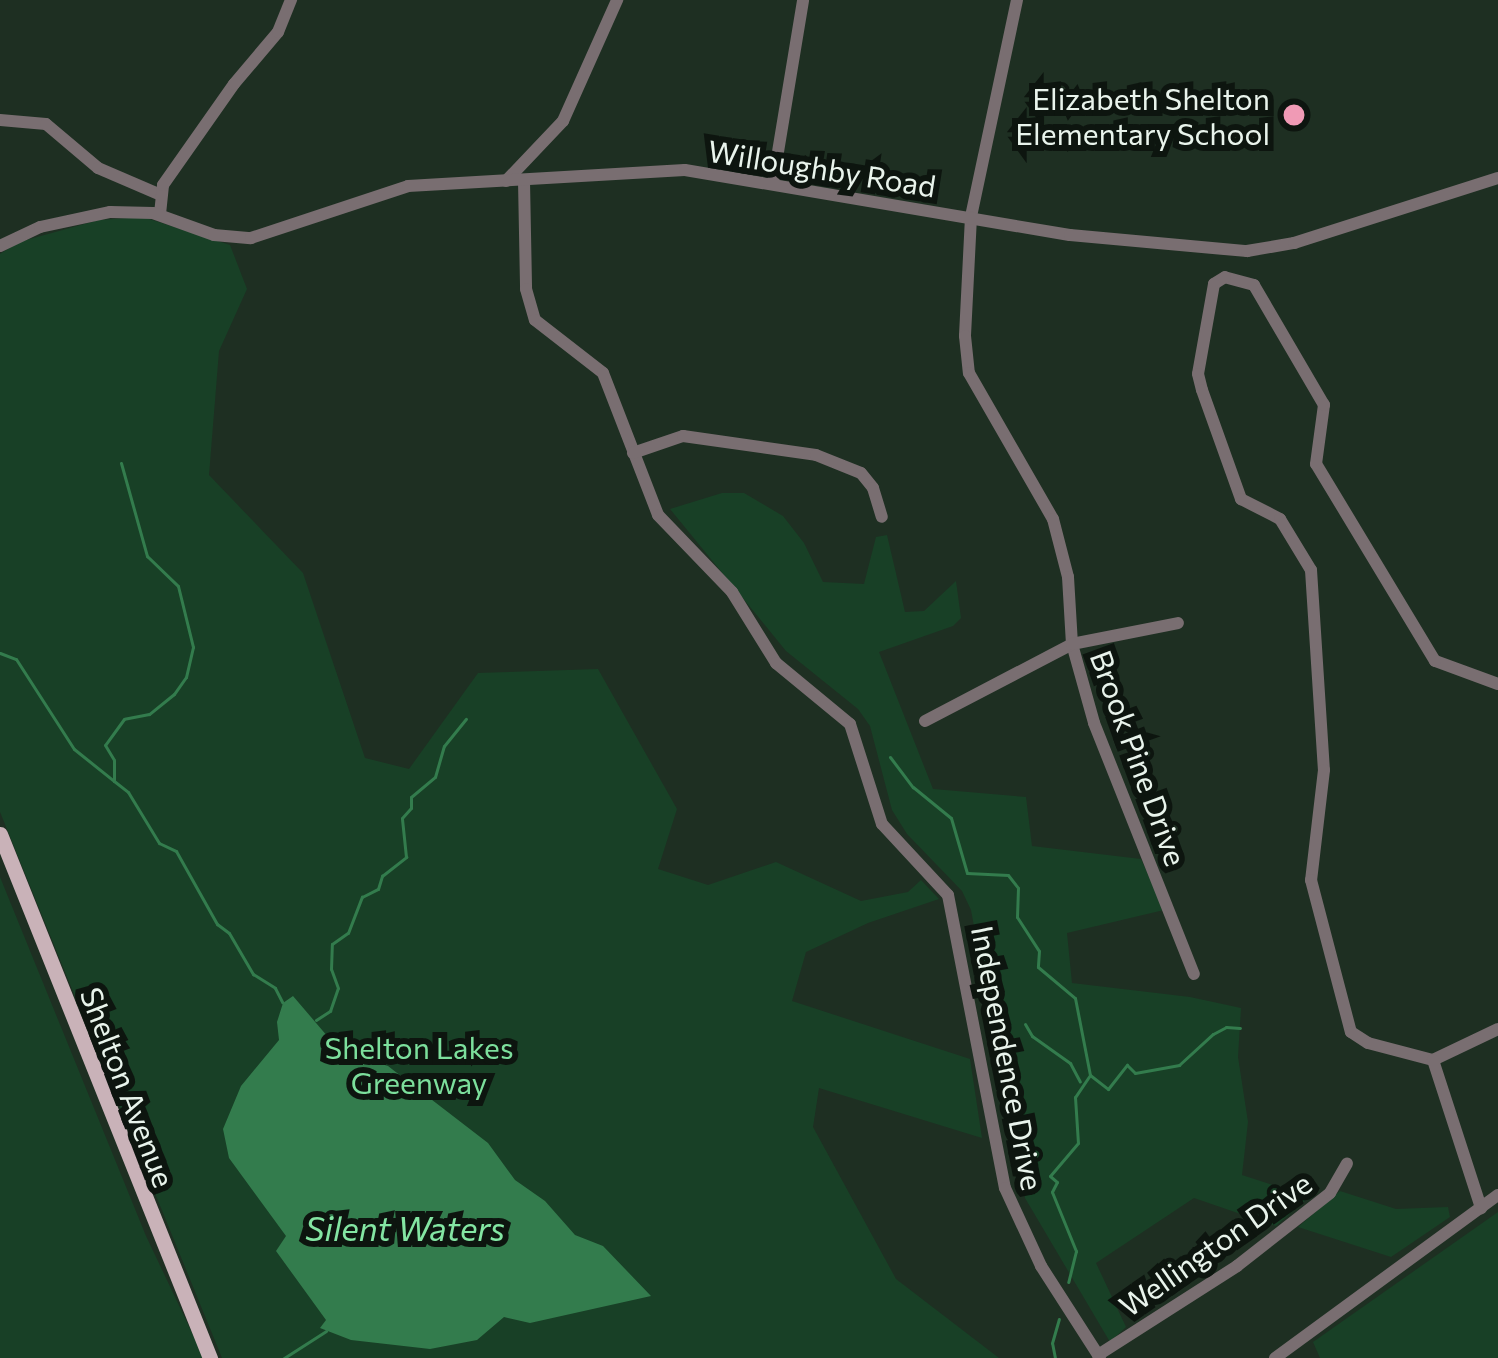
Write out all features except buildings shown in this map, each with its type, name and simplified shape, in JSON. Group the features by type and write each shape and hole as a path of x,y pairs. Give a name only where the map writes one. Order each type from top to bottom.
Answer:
{"main road":[{"name":"Shelton Avenue","path":"0,834 210,1358"}],"street":[{"path":"160,214 160,195 192,142 278,32 291,0"},
{"path":"506,181 570,110 617,0"},
{"path":"772,182 803,0"},
{"name":"Brook Pine Drive","path":"1017,0 971,217 965,336 969,373 1054,519 1068,577 1072,644 1094,722 1194,974"},
{"path":"0,120 25,118 46,124 98,168 160,195"},
{"name":"Independence Drive","path":"531,158 531,312 554,338 603,373 650,502 672,536 732,592 776,663 850,724 882,824 948,895 1005,1188 1041,1266 1099,1356"},
{"name":"Willoughby Road","path":"0,246 86,215 160,214 214,235 251,238 408,186 685,170 1070,236 1247,251 1294,243 1498,178"},
{"path":"1498,684 1435,662 1316,464 1324,405 1254,285 1226,277 1214,284 1198,374 1202,390 1241,499 1280,519 1311,570 1324,770 1311,880 1351,1031 1368,1043 1433,1060 1498,1029"},
{"path":"633,452 683,436 816,455 861,473 873,488 882,517"},
{"path":"925,721 1072,644 1178,623"},
{"path":"1433,1060 1481,1208"},
{"name":"Wellington Drive","path":"1099,1356 1237,1266 1330,1192 1347,1163"},
{"path":"1275,1358 1498,1195"}],"green space":[{"name":"Shelton Lakes Greenway","path":"143,217 230,245 247,289 219,351 209,475 303,573 365,758 409,769 478,673 598,669 677,809 658,869 708,885 776,862 861,901 908,892 921,880 939,899 868,923 806,952 792,1001 970,1059 982,1138 819,1088 813,1127 896,1279 999,1358 222,1358 0,812 0,254 19,242 99,220"},
{"path":"722,493 744,493 783,516 804,543 823,582 864,584 876,537 887,535 905,612 924,611 956,581 961,618 953,626 879,652 933,789 1026,797 1032,846 1141,859 1164,910 1067,933 1072,983 1241,1008 1238,1057 1248,1122 1242,1175 1309,1197 1276,1226 1194,1198 1096,1263 1126,1327 1110,1342 1025,1198 971,910 962,891 907,834 892,810 870,726 858,709 786,651 670,509"},
{"path":"0,877 146,1236 204,1358 0,1358"},
{"path":"1340,1191 1396,1209 1448,1207 1450,1217 1391,1257 1298,1227"},
{"path":"1498,1212 1498,1358 1320,1358 1313,1342"}],"water":[{"name":"Silent Waters","path":"293,996 340,1051 388,1066 488,1143 515,1180 545,1201 575,1235 603,1246 651,1296 530,1323 504,1317 477,1340 430,1349 351,1340 320,1328 326,1320 276,1251 286,1236 229,1158 223,1129 241,1086 279,1040 277,1022 283,1003"}],"waterway":[{"path":"121,463 147,556 178,586 193,647 186,677 174,694 149,714 124,719 105,745 114,760 114,781 128,792 159,843 176,851 217,924 229,933 253,974 275,988 282,1002"},
{"path":"0,653 16,659 74,749 114,781"},
{"path":"316,1020 330,1011 338,988 331,969 332,944 348,933 362,897 378,889 382,876 406,857 402,818 411,808 411,797 435,777 444,746 466,719"},
{"path":"890,757 913,787 951,818 967,873 1008,875 1018,888 1017,917 1039,951 1038,967 1075,998 1090,1075 1075,1097 1078,1143 1050,1176 1057,1182 1052,1192 1076,1251 1068,1282"},
{"path":"1025,1024 1032,1036 1070,1063 1080,1082"},
{"path":"1090,1075 1108,1089 1127,1065 1135,1073 1179,1065 1213,1034 1226,1027 1240,1028"},
{"path":"1055,1358 1052,1343 1059,1319"},
{"path":"284,1358 326,1331"}],"place":[{"name":"Elizabeth Shelton Elementary School","path":"1294,115"}]}
